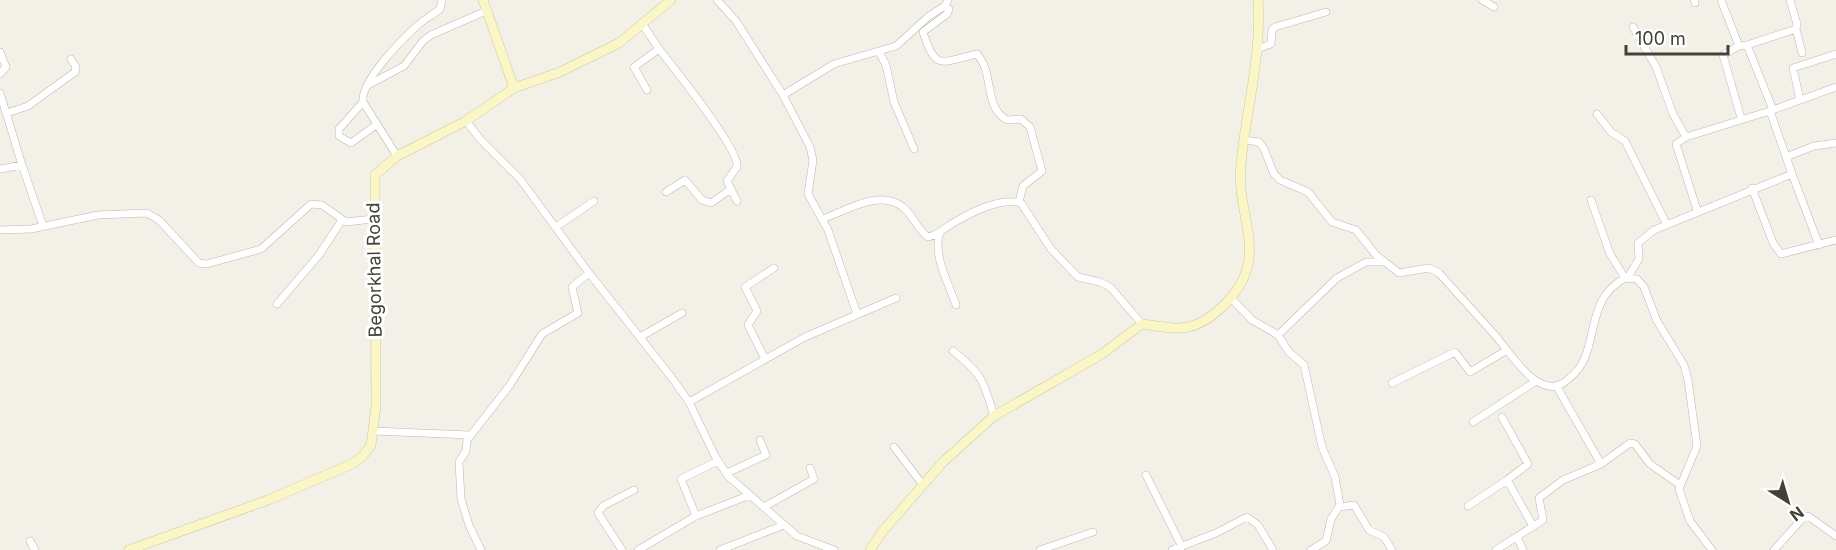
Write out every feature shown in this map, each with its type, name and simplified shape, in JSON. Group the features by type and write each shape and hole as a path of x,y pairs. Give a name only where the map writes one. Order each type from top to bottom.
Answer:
{"street":[{"path":"397,156 363,102 363,92 383,62 415,27 440,9 442,0"},
{"path":"483,0 514,88"},
{"name":"Begorkhal Road","path":"132,550 258,504 352,464 368,451 374,431 375,175 397,156 466,121 514,88 592,58 643,25 671,0"},
{"path":"717,0 736,21 783,95 813,154 807,190 823,219 857,314"},
{"path":"823,219 876,199 892,200 915,220 919,231 928,237 976,211 1011,200 1019,202 1027,209 1051,249 1078,278 1105,284 1142,324 1188,329 1210,317 1231,298 1242,283 1250,252 1241,176 1260,26 1258,0"},
{"path":"1482,0 1494,7"},
{"path":"1721,0 1771,111 1819,245"},
{"path":"1790,0 1802,53"},
{"path":"783,95 834,64 896,46 946,3 949,9 947,14 923,32 932,57 937,62 977,54 986,68 994,108 1007,120 1021,119 1030,127 1042,171 1023,186 1019,202"},
{"path":"368,85 404,66 423,41 432,35 486,12"},
{"path":"1257,50 1271,44 1272,30 1275,27 1326,12"},
{"path":"643,25 716,124 736,159 737,167 727,181 737,201"},
{"path":"1633,27 1656,67 1672,114 1686,137"},
{"path":"1741,118 1723,55 1796,29"},
{"path":"647,90 634,67 659,49"},
{"path":"0,52 6,67 0,74"},
{"path":"879,52 886,65 894,102 914,149"},
{"path":"1800,100 1793,68 1836,54"},
{"path":"7,113 28,106 75,72 76,67 71,59"},
{"path":"1697,210 1690,195 1684,165 1676,148 1678,141 1836,87"},
{"path":"0,93 43,226"},
{"path":"363,102 339,129 339,136 351,143 376,125"},
{"path":"1597,114 1611,132 1625,141 1666,223"},
{"path":"466,121 480,140 520,179 689,402 718,461 727,473 784,525 804,540 834,550"},
{"path":"1244,140 1254,140 1262,145 1274,174 1280,180 1308,192 1332,222 1356,230 1384,262 1399,273 1434,269 1536,381 1557,387 1601,464"},
{"path":"1786,157 1814,146 1836,144"},
{"path":"0,169 22,165"},
{"path":"1557,387 1581,367 1599,305 1611,288 1627,278 1640,259 1638,243 1666,223 1792,174"},
{"path":"666,192 685,180 706,203 713,202 732,189"},
{"path":"1752,188 1778,252 1786,254 1836,240"},
{"path":"1591,200 1610,254 1627,278 1636,279 1644,287 1657,321 1684,365 1697,446 1680,485 1681,499 1690,521 1712,550"},
{"path":"556,227 594,201"},
{"path":"0,230 43,226 98,215 147,213 159,220 199,263 207,264 261,249 311,204 322,205 342,220 351,222 374,219"},
{"path":"277,304 319,255 342,220"},
{"path":"940,232 937,241 956,305"},
{"path":"1278,335 1337,278 1366,262 1384,262"},
{"path":"765,359 748,325 757,311 745,287 774,268"},
{"path":"481,550 469,525 461,499 459,462 466,452 469,435 510,385 542,334 578,313 572,287 589,273"},
{"path":"689,402 765,359 857,314 896,298"},
{"path":"1231,298 1252,320 1278,335 1289,352 1304,365 1322,447 1335,477 1339,507 1331,519 1326,541 1311,550"},
{"path":"640,337 682,313"},
{"path":"870,550 882,532 943,462 994,416 1102,354 1142,324"},
{"path":"1392,382 1455,352 1470,372 1507,350"},
{"path":"953,351 983,379 994,416"},
{"path":"1473,422 1536,381"},
{"path":"1468,506 1528,464 1502,417"},
{"path":"374,431 469,435"},
{"path":"727,473 766,454 760,440"},
{"path":"1496,550 1543,520 1539,498 1563,480 1601,464 1633,443 1650,464 1680,485"},
{"path":"894,447 923,484"},
{"path":"696,516 681,478 718,461"},
{"path":"764,507 814,479 810,468"},
{"path":"1146,475 1182,547"},
{"path":"1507,480 1533,526"},
{"path":"622,550 598,513 603,506 634,490"},
{"path":"638,550 696,516 750,495"},
{"path":"1339,507 1355,506 1366,526 1388,541 1392,550"},
{"path":"1774,550 1802,519 1808,516 1836,536"},
{"path":"1172,550 1216,533 1247,517 1254,520 1273,550"},
{"path":"720,550 784,525"},
{"path":"1040,550 1093,532"},
{"path":"1517,537 1522,550"},
{"path":"30,540 35,550"}]}
